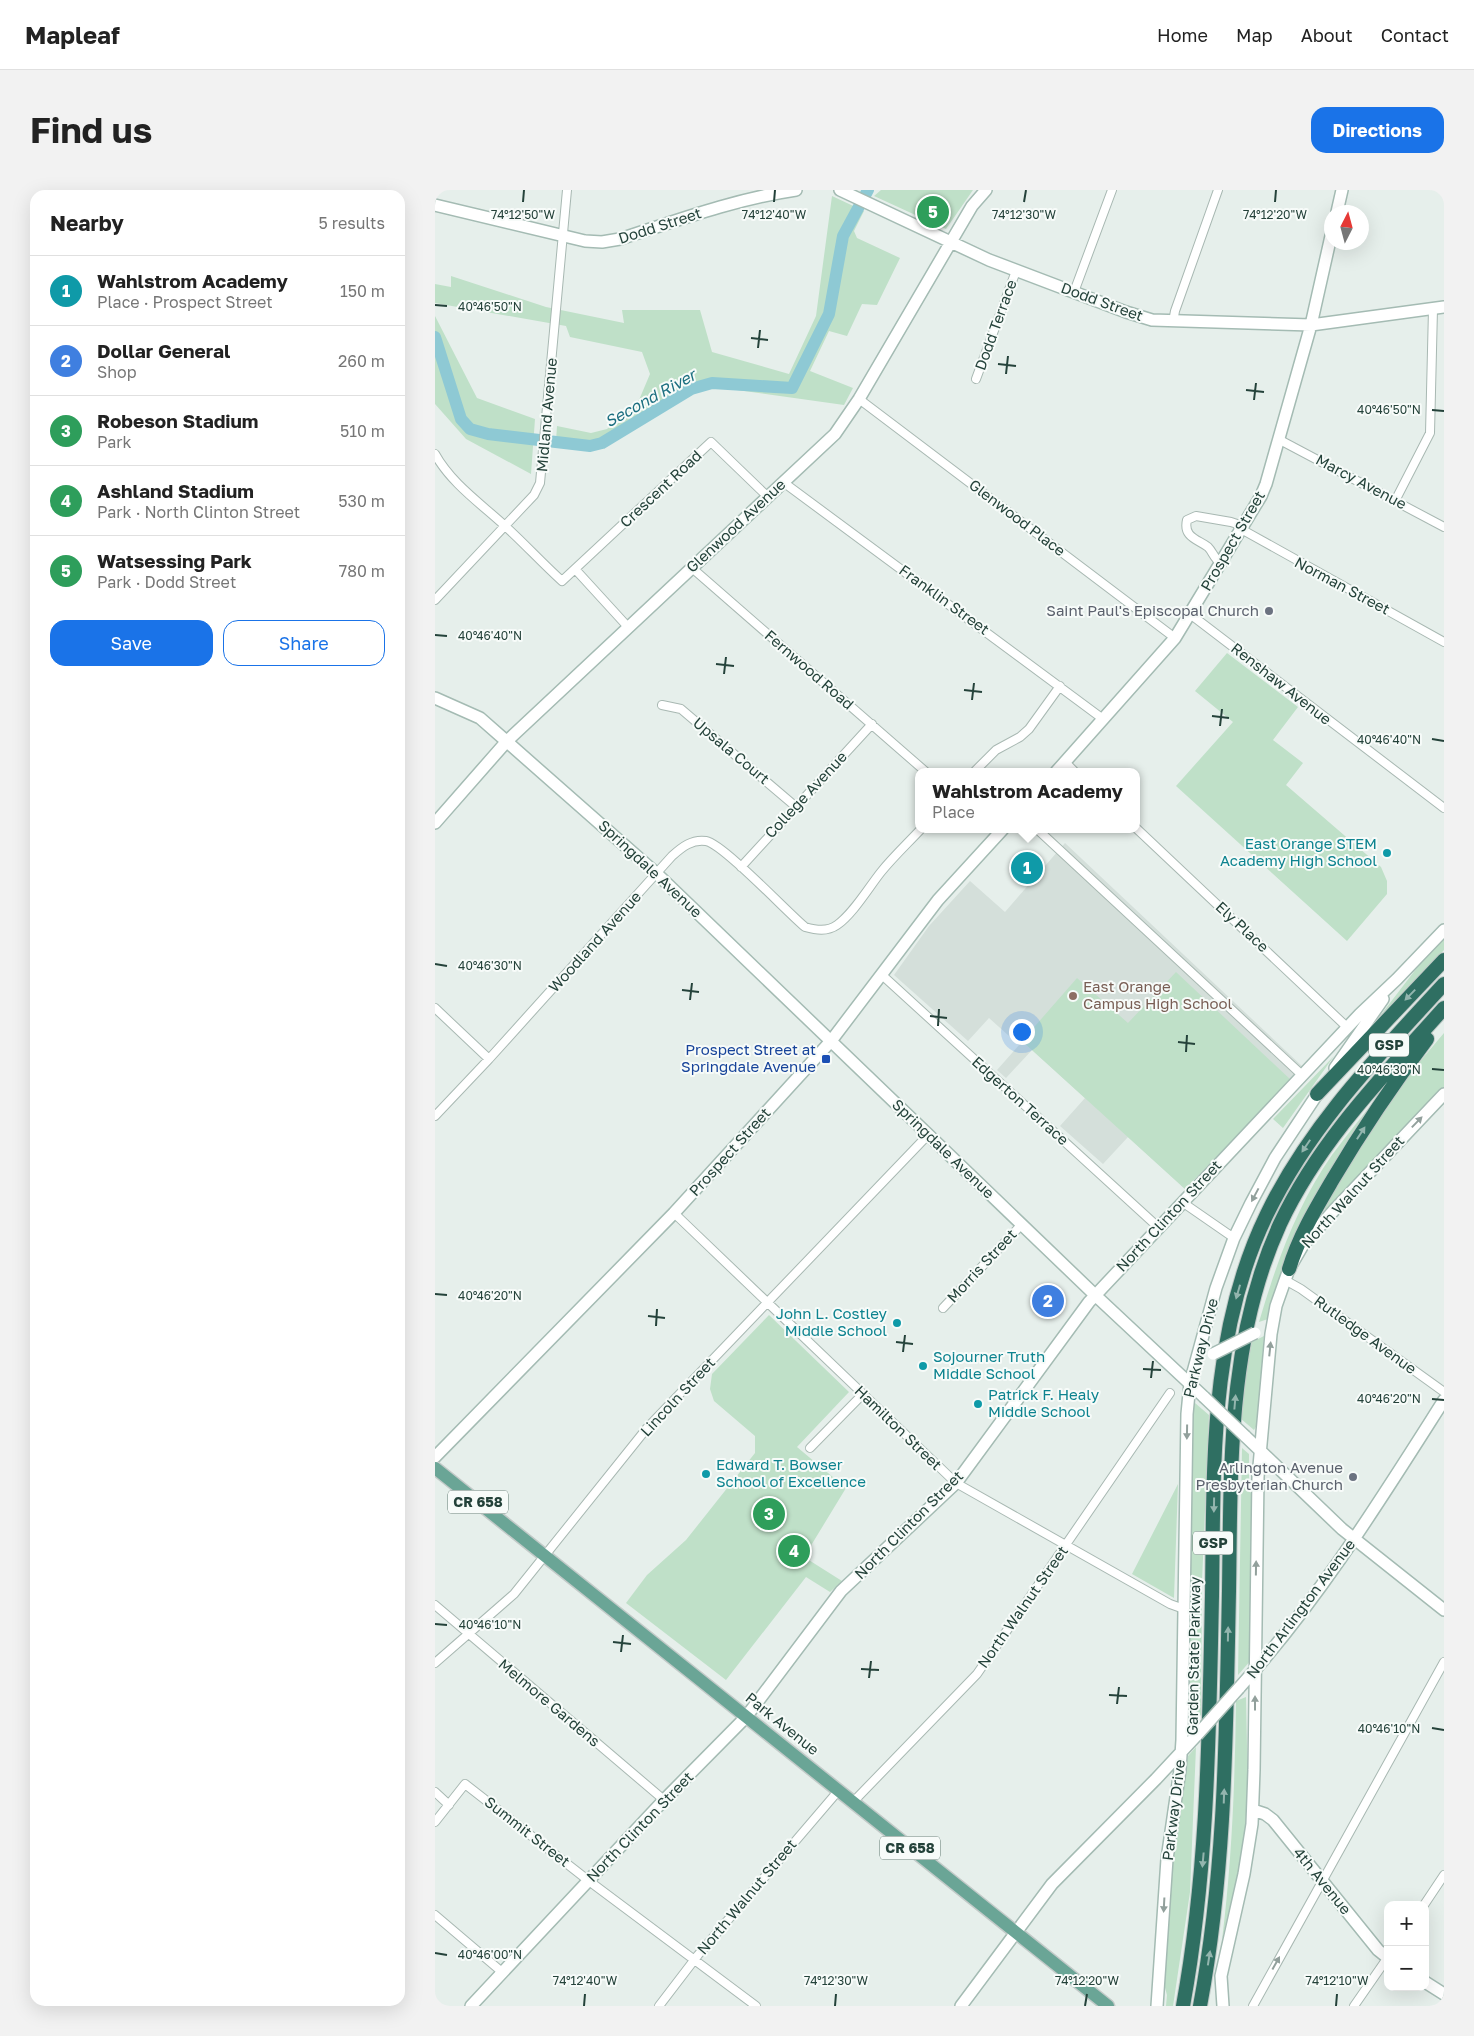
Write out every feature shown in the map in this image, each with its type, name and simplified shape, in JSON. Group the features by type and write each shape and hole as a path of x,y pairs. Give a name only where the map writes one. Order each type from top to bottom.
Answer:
{"highway":[{"path":"1317,1094 1444,960"},
{"name":"Garden State Parkway","path":"1183,2006 1198,1911 1205,1832 1215,1430 1222,1365 1232,1314 1242,1277 1256,1240 1278,1192 1301,1153 1351,1086 1444,984"},
{"name":"GSP","path":"1200,2006 1214,1921 1222,1839 1233,1430 1239,1366 1251,1305 1276,1234 1312,1167 1356,1106 1444,1008"},
{"path":"1287,1274 1300,1237 1347,1156 1392,1086 1444,1017"}],"main road":[{"name":"Park Avenue","path":"435,1468 1106,2005"}],"street":[{"name":"Midland Avenue","path":"435,600 506,526 538,489 544,448 567,190"},
{"name":"Dodd Street","path":"435,205 593,242 611,241 734,202 796,190"},
{"name":"Dodd Street","path":"840,190 1016,271 1139,316 1173,322 1311,325 1438,308"},
{"name":"Glenwood Avenue","path":"435,823 507,741 835,434 859,399 972,206 986,190"},
{"path":"1074,292 1112,190"},
{"path":"1173,322 1174,314 1218,190"},
{"path":"1339,205 1342,190"},
{"name":"Prospect Street","path":"1060,768 1175,638 1242,528 1266,484 1311,325 1328,250"},
{"name":"Dodd Terrace","path":"976,379 1016,271"},
{"path":"1395,501 1430,433 1438,308"},
{"name":"Glenwood Place","path":"859,399 1175,638"},
{"name":"Marcy Avenue","path":"1278,439 1444,527"},
{"name":"Crescent Road","path":"575,569 711,442 768,496"},
{"path":"435,454 455,481 506,526 561,581 575,569 628,626"},
{"name":"Franklin Street","path":"783,482 1061,686 1103,719"},
{"name":"Norman Street","path":"1221,563 1216,560 1209,548 1191,537 1187,532 1187,520 1196,516 1231,522 1444,642"},
{"name":"Fernwood Road","path":"691,568 922,768"},
{"name":"Renshaw Avenue","path":"1190,614 1444,808"},
{"path":"978,768 996,750 1029,729 1061,686"},
{"name":"Springdale Avenue","path":"435,698 480,718 657,874 1095,1295 1354,1539 1444,1610"},
{"name":"Upsala Court","path":"662,705 681,709 795,806"},
{"name":"College Avenue","path":"741,867 872,724"},
{"path":"1065,762 1071,768"},
{"name":"Ely Place","path":"1140,832 1348,1028"},
{"name":"Woodland Avenue","path":"435,1116 684,845 697,841 708,841 741,867 805,927 816,930 828,930 839,924 883,869 917,833"},
{"name":"Prospect Street","path":"435,1457 674,1213 831,1041 938,900 999,833"},
{"path":"1041,833 1302,1075"},
{"name":"North Clinton Street","path":"471,2006 664,1800 746,1716 841,1592 956,1483 1095,1295 1366,1007 1397,979 1444,930"},
{"name":"Edgerton Terrace","path":"882,975 1158,1226"},
{"name":"Parkway Drive","path":"1157,2006 1167,1859 1181,1752 1187,1414 1190,1383 1216,1288 1234,1238 1251,1202 1275,1158 1397,979"},
{"path":"435,1008 489,1059"},
{"name":"North Walnut Street","path":"1260,1450 1273,1320 1287,1274 1299,1250 1444,1094"},
{"name":"Lincoln Street","path":"435,1663 514,1594 647,1428 928,1135"},
{"path":"1182,1202 1234,1238"},
{"name":"Hamilton Street","path":"674,1213 956,1483 1067,1544 1170,1604 1184,1608"},
{"name":"Morris Street","path":"943,1308 1022,1224"},
{"name":"Rutledge Avenue","path":"1287,1274 1301,1289 1444,1392"},
{"path":"1204,1333 1203,1349 1207,1353 1213,1354 1255,1333 1273,1320"},
{"name":"North Walnut Street","path":"853,1802 977,1674 1169,1393"},
{"path":"810,1448 863,1394"},
{"name":"North Arlington Avenue","path":"961,2006 1052,1884 1197,1735 1278,1643 1354,1539 1441,1413 1444,1400"},
{"path":"1223,2006 1221,1976 1247,1856 1253,1810 1257,1488 1260,1450"},
{"name":"Melmore Gardens","path":"435,1605 664,1800"},
{"path":"1253,2006 1444,1662"},
{"name":"Summit Street","path":"449,1805 465,1784 589,1881 756,2006"},
{"name":"North Walnut Street","path":"659,2006 694,1960 839,1790"},
{"path":"435,1792 449,1805 435,1822"},
{"name":"4th Avenue","path":"1253,1810 1265,1814 1273,1820 1378,1950 1384,1955"},
{"path":"1427,1901 1444,1875"},
{"path":"435,1915 502,1972"},
{"path":"1354,2006 1384,1964"},
{"path":"1429,1985 1444,1994"}],"shaded area":[{"name":"East Orange Campus High School","path":"1065,843 1303,1067 1185,1189 1128,1137 1103,1164 1060,1126 1085,1098 1032,1050 1006,1078 997,1070 1019,1045 989,1018 968,1041 894,975 929,926 970,881 1005,912"}],"green space":[{"path":"881,190 973,190 946,229 874,196"},
{"path":"832,196 864,211 854,231 857,238 900,258 877,305 862,304 847,336 829,331 810,371 853,388 844,405 708,386 601,445 556,441 557,426 591,433 607,429 639,400 650,374 642,352 570,337 566,326 435,303 435,284 451,287 451,276 546,307 624,323 622,310 700,310 712,352 789,374 816,316"},
{"path":"435,316 477,398 535,419 531,474 466,439 435,404"},
{"path":"1227,653 1298,707 1273,740 1303,763 1286,785 1381,867 1387,881 1387,894 1347,941 1176,786 1233,722 1195,691"},
{"path":"1444,937 1444,950 1357,1046 1426,956"},
{"path":"1176,972 1291,1080 1185,1189 1022,1041 1077,978 1128,1023"},
{"path":"1444,1033 1444,1088 1327,1210 1321,1207 1406,1078"},
{"path":"1334,1056 1283,1128 1273,1119"},
{"path":"1386,1086 1283,1270 1268,1319 1259,1322 1280,1257 1308,1194 1332,1155"},
{"path":"769,1315 849,1392 797,1447 846,1488 804,1557 842,1581 830,1592 806,1577 726,1680 626,1603 647,1575 686,1540 755,1453 755,1436 714,1401 710,1389 712,1374"},
{"path":"1264,1336 1257,1425 1254,1430 1240,1418 1244,1374 1252,1342"},
{"path":"1195,1403 1209,1415 1202,1582 1201,1715 1192,1722 1192,1690 1189,1678 1189,1548 1193,1408"},
{"path":"1242,1448 1249,1454 1249,1489 1253,1498 1252,1659 1238,1675"},
{"path":"1178,1484 1174,1598 1132,1574"},
{"path":"1246,1697 1248,1795 1242,1859 1222,1940 1232,1820 1236,1701"},
{"path":"1196,1747 1190,1892 1173,2006 1166,2006 1167,1995 1164,1984 1174,1841 1188,1756"}],"waterway":[{"name":"Second River","path":"435,337 461,419 470,429 488,434 590,446 602,443 691,389 712,383 792,388 829,314 843,236 868,190"}],"place":[{"name":"Watsessing Park","path":"933,212"},
{"name":"Saint Paul's Episcopal Church","path":"1269,611"},
{"name":"East Orange STEM Academy High School","path":"1387,853"},
{"name":"Wahlstrom Academy","path":"1027,868"},
{"name":"East Orange Campus High School","path":"1073,996"},
{"name":"Prospect Street at Springdale Avenue","path":"826,1059"},
{"name":"Dollar General","path":"1048,1301"},
{"name":"John L. Costley Middle School","path":"897,1323"},
{"name":"Sojourner Truth Middle School","path":"923,1366"},
{"name":"Patrick F. Healy Middle School","path":"978,1404"},
{"name":"Edward T. Bowser School of Excellence","path":"706,1474"},
{"name":"Arlington Avenue Presbyterian Church","path":"1353,1477"},
{"name":"Robeson Stadium","path":"769,1514"},
{"name":"Ashland Stadium","path":"794,1551"}]}
